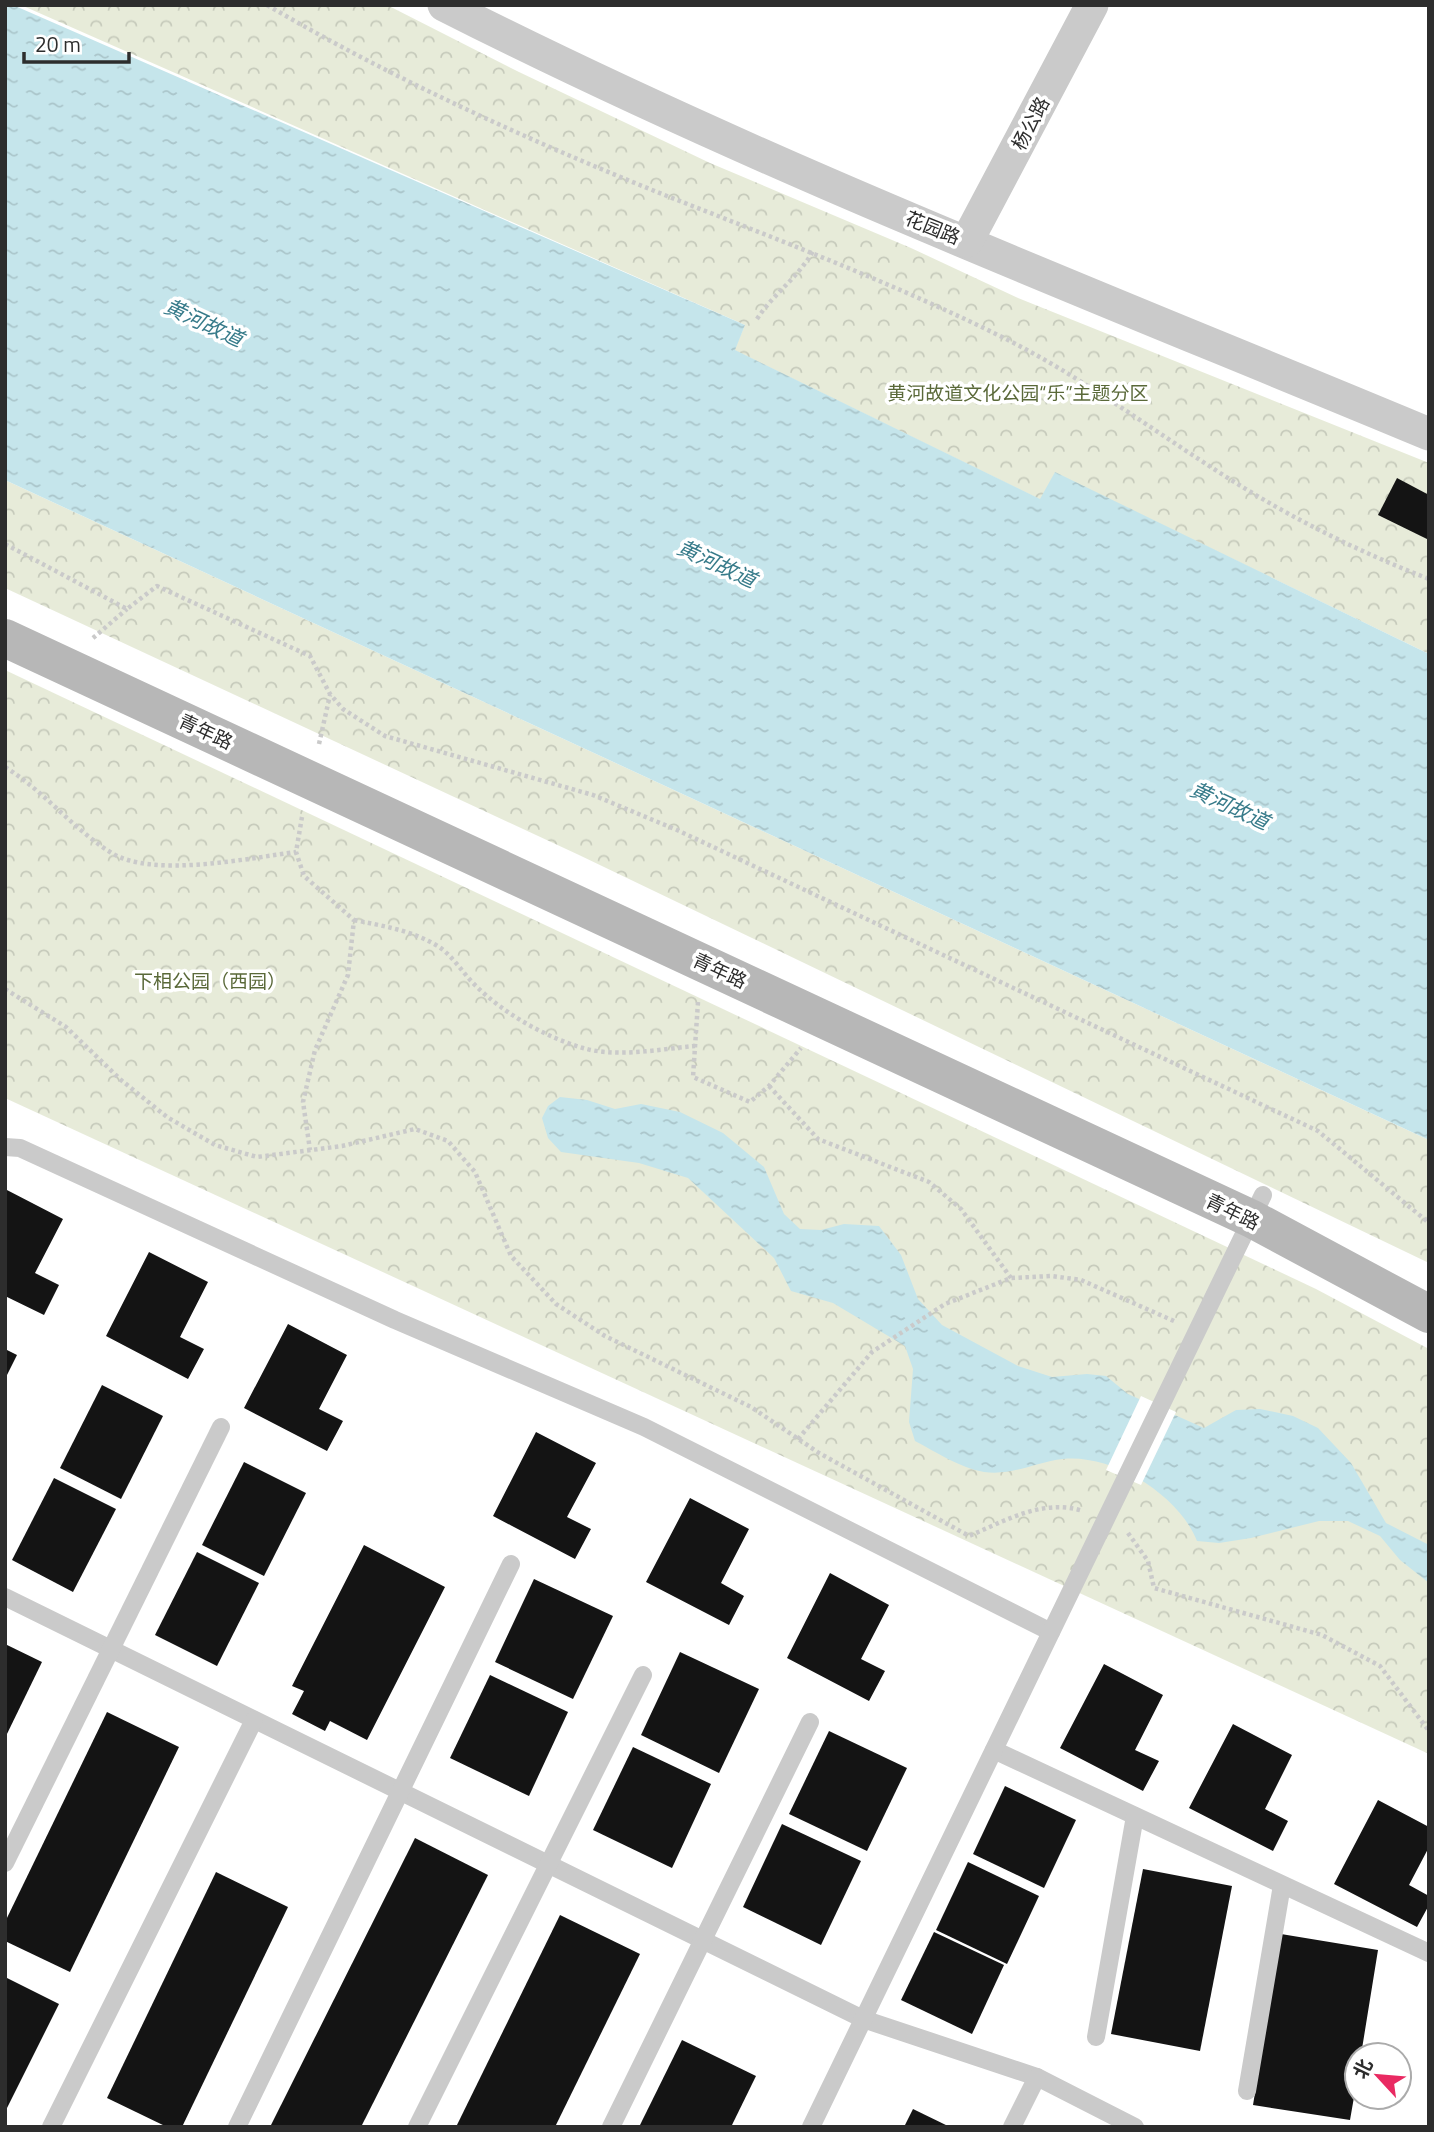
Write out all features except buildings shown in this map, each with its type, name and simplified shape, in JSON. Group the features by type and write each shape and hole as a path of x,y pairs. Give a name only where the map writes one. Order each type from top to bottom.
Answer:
{"street":[{"name":"花园路","path":"444,5 554,61 790,168 1429,434"},
{"name":"杨公路","path":"967,242 1092,5"},
{"name":"青年路","path":"5,612 81,648 314,768"},
{"name":"青年路","path":"5,638 314,768 1429,1285"},
{"name":"青年路","path":"1257,1207 1429,1314"}],"lane":[{"path":"5,1147 20,1148 395,1320 644,1427 1051,1633"},
{"path":"811,2127 1257,1207"},
{"path":"5,1863 221,1427"},
{"path":"237,2127 511,1564"},
{"path":"5,1597 863,2019 1037,2077 1135,2127"},
{"path":"417,2127 643,1675"},
{"path":"51,2127 254,1720"},
{"path":"611,2127 810,1722"},
{"path":"994,1750 1429,1953"},
{"path":"1096,2037 1135,1816"},
{"path":"1247,2091 1282,1885"},
{"path":"1012,2127 1037,2077"}],"path":[{"path":"267,5 455,104 656,191 813,251 1000,336 1084,384 1238,484 1344,542 1429,579"},
{"path":"757,319 775,293 799,273 813,251"},
{"path":"5,544 127,609"},
{"path":"81,648 157,586 310,656 330,694 342,709 385,736 593,795 677,830 1318,1131 1429,1223"},
{"path":"330,694 296,852 304,876 354,920 404,930 438,946 457,963 475,986 515,1018 583,1048 609,1052 695,1046"},
{"path":"5,767 30,782 111,853 135,862 197,865 296,852"},
{"path":"310,1150 303,1102 315,1050 348,975 354,920"},
{"path":"5,989 66,1027 121,1080 167,1117 215,1145 257,1157 310,1150 415,1129 448,1142 475,1172 511,1256 556,1304 605,1336 751,1407 798,1439 969,1536 1025,1511 1076,1509 1106,1518 1132,1536 1148,1561 1154,1588 1322,1634 1380,1666 1429,1731"},
{"path":"698,999 693,1077 750,1102 769,1086 808,1039"},
{"path":"769,1086 818,1139 929,1182 961,1209 1011,1278"},
{"path":"798,1439 872,1352 945,1304 1011,1278 1052,1276 1082,1280 1197,1331"}],"green space":[{"name":"黄河故道文化公园“乐”主题分区","path":"21,5 387,5 519,72 710,163 911,248 1018,298 1429,463 1429,654 1055,473 1041,500 734,350 745,325"},
{"path":"5,480 1429,1140 1429,1263 579,855 5,588"},
{"name":"下相公园（西园）","path":"5,670 1316,1289 1429,1349 1429,1754 5,1098"}],"water":[{"name":"黄河故道","path":"5,5 13,5 745,325 735,350 1040,499 1055,472 1429,654 1429,1140 5,480"},
{"path":"560,1097 587,1100 615,1109 641,1104 680,1112 723,1133 764,1167 784,1214 800,1229 821,1230 844,1224 879,1226 901,1255 918,1299 942,1325 1018,1366 1052,1377 1087,1374 1106,1376 1128,1394 1204,1428 1236,1410 1260,1409 1293,1416 1318,1428 1351,1463 1386,1523 1429,1545 1429,1583 1400,1560 1380,1536 1348,1521 1319,1521 1219,1543 1197,1541 1176,1508 1160,1494 1142,1481 1102,1463 1063,1459 1005,1472 984,1472 957,1463 915,1441 909,1422 913,1369 905,1346 833,1303 791,1291 774,1258 688,1178 639,1163 561,1152 548,1138 542,1118 548,1106"}],"pier":[{"path":"1141,1396 1176,1412 1141,1485 1106,1470"}]}
